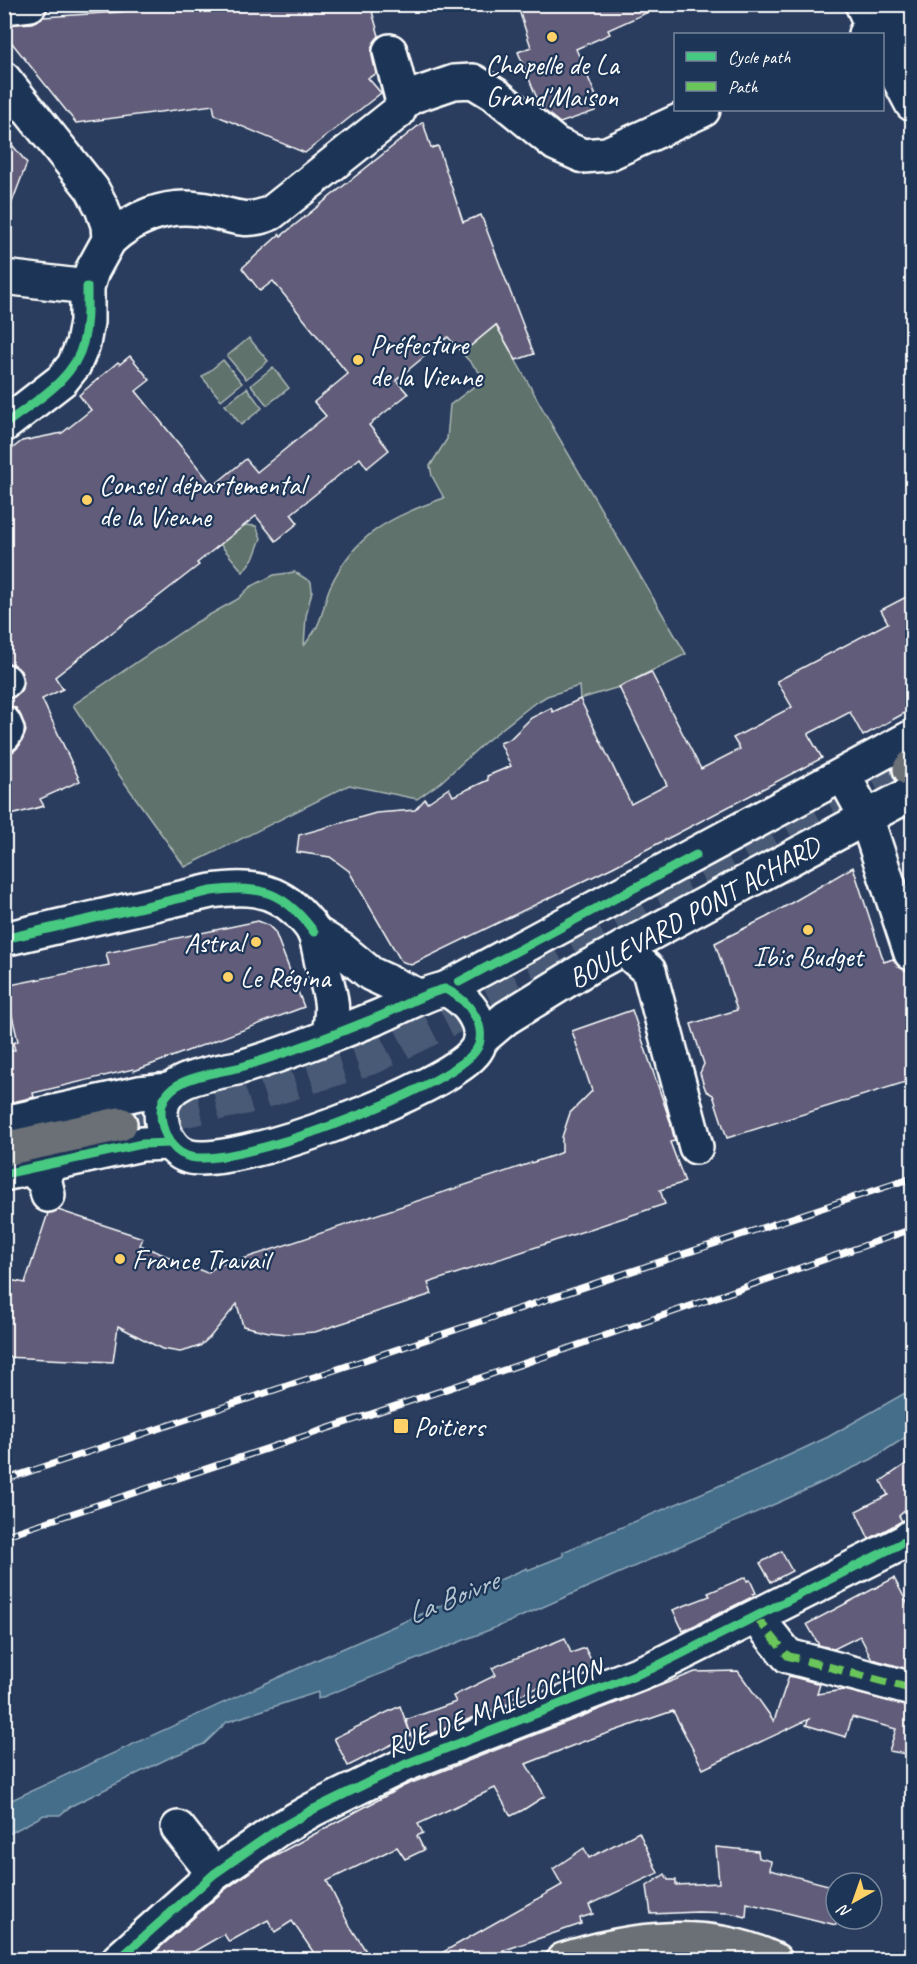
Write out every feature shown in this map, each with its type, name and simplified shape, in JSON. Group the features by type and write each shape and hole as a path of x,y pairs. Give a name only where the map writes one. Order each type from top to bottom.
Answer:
{"main road":[{"path":"4,1149 120,1124"},
{"path":"563,1959 618,1946 663,1940 708,1940 753,1949 775,1959"}],"street":[{"path":"4,7 30,4"},
{"path":"874,26 912,51"},
{"path":"884,47 912,104"},
{"path":"390,51 403,102"},
{"path":"4,79 92,189 123,213 140,218"},
{"path":"4,425 62,380 74,365 83,344 87,321 87,287 96,262 109,240 140,218 156,212 198,208 242,219 258,219 284,204 314,180 398,112 403,102 413,96 454,82 473,81 496,95 556,144 584,156 608,154 701,111"},
{"path":"92,189 108,225 109,240"},
{"path":"4,277 87,287"},
{"path":"4,723 8,730 4,735"},
{"name":"BOULEVARD PONT ACHARD","path":"4,1123 140,1093 170,1090 190,1079 266,1059 378,1017 433,993 844,776 912,766"},
{"name":"BOULEVARD PONT ACHARD","path":"170,1143 189,1157 210,1159 259,1148 336,1124 377,1108 447,1075 462,1065 474,1053 480,1040 506,1018 590,966 866,817 912,766"},
{"path":"844,776 866,817 906,917 910,953"},
{"path":"4,939 200,893 235,887 257,889 274,894 288,902 314,932 341,949 371,974 463,1000 471,1009 480,1029 480,1040"},
{"path":"314,932 333,1002 328,1036"},
{"path":"623,948 649,971 696,1147"},
{"path":"28,1179 142,1144 170,1143 163,1128 161,1112 164,1099 170,1090"},
{"name":"RUE DE MAILLOCHON","path":"118,1959 214,1874 277,1830 359,1786 406,1764 643,1672 756,1617 912,1536"},
{"path":"756,1617 788,1656 912,1689"},
{"path":"178,1828 214,1874"}],"green space":[{"path":"496,325 555,431 686,654 619,687 580,699 579,686 547,696 484,743 441,782 417,799 349,785 185,867 112,765 73,705 195,623 238,599 250,587 274,575 295,572 311,582 312,591 306,616 304,646 318,625 330,587 340,568 363,540 391,520 444,498 432,476 430,466 447,439 450,405 481,381 482,375 462,353"},
{"path":"249,338 268,361 246,379 227,356"},
{"path":"223,360 242,383 221,400 202,377"},
{"path":"273,367 289,388 267,405 251,385"},
{"path":"247,388 262,408 241,425 225,405"},
{"path":"244,525 256,526 261,538 254,557 243,572 220,544"}],"water":[{"name":"La Boivre","path":"912,1389 912,1433 872,1459 509,1622 318,1699 318,1692 227,1722 204,1744 171,1757 71,1806 60,1815 44,1815 5,1836 5,1803 312,1662 527,1568 528,1570 563,1556 563,1552 768,1465 828,1437"}],"building":[{"path":"169,4 370,4 379,36 372,47 376,74 368,78 381,93 305,153 215,115 213,105 76,123 4,33 4,25 32,23 43,17 120,12"},
{"path":"517,4 666,4 608,30 610,34 576,49 599,103 595,111 560,123 541,108 518,52 531,47"},
{"path":"423,122 431,148 438,146 463,222 481,215 534,354 516,360 496,325 462,353 448,337 396,380 408,394 369,425 389,450 367,468 360,458 291,514 298,523 276,541 256,516 197,563 199,565 55,677 63,689 42,699 80,781 40,799 44,806 4,817 4,754 14,751 20,745 26,731 16,708 4,705 4,700 14,697 21,691 24,682 21,671 14,665 4,662 4,455 22,441 62,433 91,410 79,395 118,362 120,364 130,356 150,380 136,391 213,486 246,459 257,472 326,416 314,402 348,374 273,281 260,291 242,268 280,234 281,236"},
{"path":"4,135 27,163 6,218 4,217"},
{"path":"912,594 912,709 863,736 850,712 808,734 822,758 613,867 411,965 401,961 349,871 330,857 297,852 299,835 376,813 415,810 425,799 427,803 449,788 453,796 488,780 487,776 511,766 500,743 510,739 531,718 551,708 553,712 580,699 631,804 667,785 619,687 651,672 701,769 740,749 733,738 792,707 777,681 888,623 881,610"},
{"path":"853,867 884,962 893,959 899,967 912,971 912,1080 727,1138 713,1095 706,1091 703,1083 700,1073 704,1064 691,1024 737,1010 715,943 767,917"},
{"path":"258,921 268,925 275,932 304,1007 134,1071 133,1069 33,1093 34,1097 4,1104 4,1052 15,1050 13,1043 18,1041 5,986 109,965 106,953"},
{"path":"632,1010 670,1121 675,1141 670,1142 685,1182 660,1190 665,1204 428,1283 432,1294 315,1332 287,1334 243,1326 237,1304 200,1346 180,1352 162,1349 118,1326 113,1362 4,1357 4,1279 25,1283 48,1213 58,1210 143,1238 140,1245 207,1273 220,1264 228,1264 552,1156 562,1152 562,1137 570,1113 592,1091 572,1031"},
{"path":"912,1460 912,1504 899,1516 902,1521 869,1539 856,1511 888,1495 881,1481"},
{"path":"781,1551 792,1571 771,1582 760,1563"},
{"path":"746,1577 747,1581 750,1580 756,1593 753,1594 754,1596 683,1631 673,1610 710,1596 708,1593"},
{"path":"894,1578 912,1612 912,1670 872,1659 860,1636 834,1649 819,1645 807,1624"},
{"path":"565,1638 571,1653 585,1648 594,1666 509,1699 510,1703 413,1741 406,1720 456,1702 453,1696 496,1675 492,1668"},
{"path":"738,1671 774,1721 789,1676 820,1684 817,1694 844,1690 912,1707 912,1755 889,1751 896,1729 852,1717 846,1737 806,1725 809,1719 703,1769 673,1711 526,1764 545,1796 511,1816 495,1788 418,1824 423,1833 417,1836 424,1850 405,1859 397,1847 327,1881 348,1923 371,1959 318,1959 292,1921 275,1932 268,1920 229,1942 224,1934 181,1959 147,1959 226,1889 270,1858 404,1786 695,1672"},
{"path":"400,1706 411,1735 348,1766 334,1738"},
{"path":"639,1832 658,1873 589,1905 593,1914 580,1918 581,1924 505,1950 490,1959 431,1959 562,1885 553,1869 584,1848 589,1858"},
{"path":"716,1847 758,1851 759,1858 771,1861 770,1870 824,1884 824,1922 747,1903 746,1917 730,1913 651,1914 647,1886 665,1874 668,1880 676,1880 676,1885 719,1883"}],"tunnel":[{"path":"120,1124 245,1098 374,1057 496,996 910,769"}],"railway":[{"path":"4,1480 912,1178"},
{"path":"4,1536 552,1354 912,1229"}],"marked path":[{"path":"756,1617 788,1656 912,1689"}],"cycle path":[{"path":"4,425 51,390 71,369 85,336 87,287"},
{"path":"459,982 696,855"},
{"path":"4,939 228,889 257,890 270,894 293,908 314,932"},
{"path":"445,989 462,1000 472,1011 480,1029 480,1042 476,1050 458,1066 426,1085 338,1123 246,1152 210,1158 187,1156 171,1144 165,1132 161,1112 164,1100 170,1091 180,1084 293,1050 445,989"},
{"path":"4,1174 142,1144 170,1143"},
{"path":"118,1960 214,1874 277,1830 314,1809 406,1764 653,1668 912,1536"}],"place":[{"name":"Chapelle de La Grand'Maison","path":"552,37"},
{"name":"Préfecture de la Vienne","path":"358,360"},
{"name":"Conseil départemental de la Vienne","path":"87,500"},
{"name":"Ibis Budget","path":"808,930"},
{"name":"Astral","path":"256,942"},
{"name":"Le Régina","path":"228,977"},
{"name":"France Travail","path":"120,1259"},
{"name":"Poitiers","path":"401,1426"}]}
